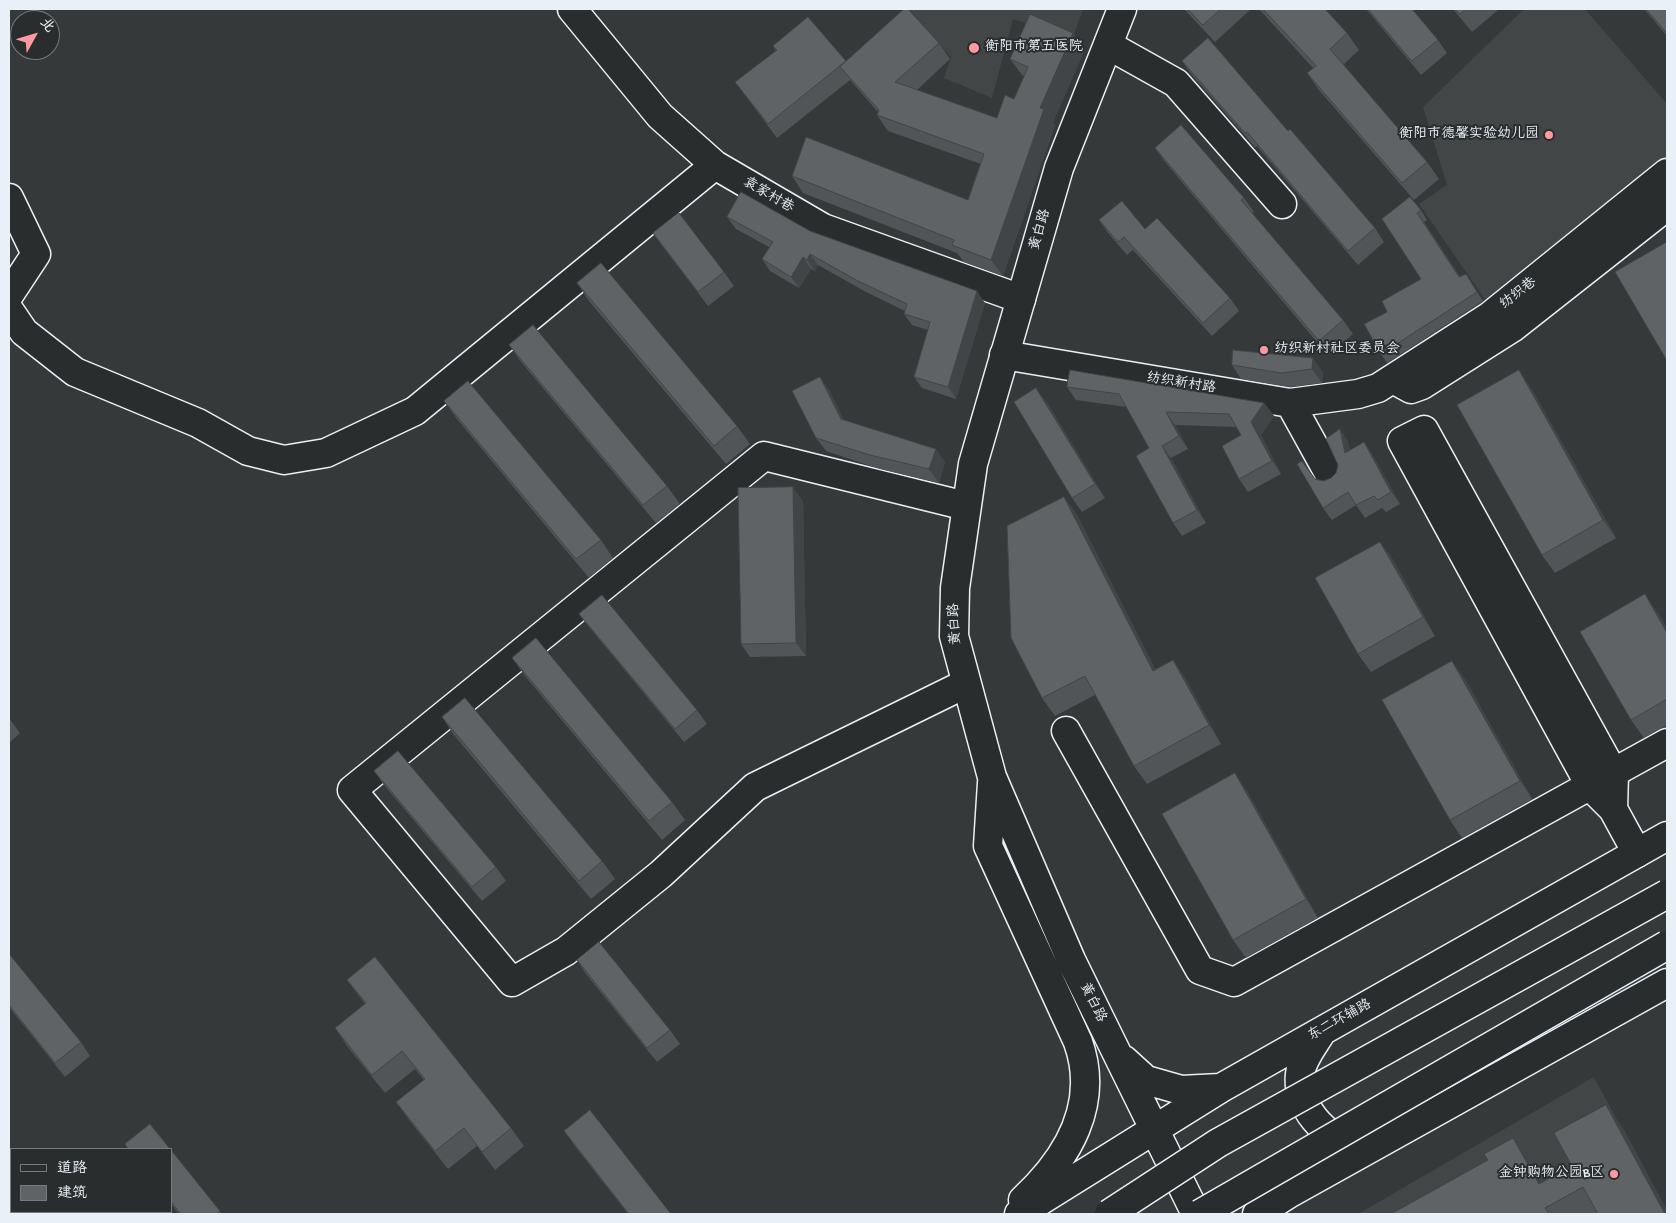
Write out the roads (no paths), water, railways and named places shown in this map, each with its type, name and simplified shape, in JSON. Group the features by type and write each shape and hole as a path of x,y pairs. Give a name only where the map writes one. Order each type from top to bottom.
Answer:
{"main road":[{"name":"袁家村巷","path":"572,9 660,116 715,164 823,228 1021,299"},
{"name":"黄白路","path":"1122,9 1059,168 973,464 955,588 954,636 965,684 992,777 1071,960 1196,1214"},
{"path":"1108,45 1176,83 1282,204"},
{"path":"9,310 24,332 75,372 198,423 248,451 284,460 326,453 415,411 715,164"},
{"name":"纺织巷","path":"1358,394 1378,388 1490,316 1667,173"},
{"path":"9,198 36,254 9,295"},
{"path":"1392,379 1411,389 1422,385 1446,370 1512,328 1667,206"},
{"name":"纺织新村路","path":"1004,355 1290,403 1358,394"},
{"path":"1290,403 1331,477"},
{"path":"1613,809 1614,774 1424,430 1402,441 1591,786 1613,809 1637,853"},
{"path":"965,684 755,788 661,874 566,951 512,982 352,790 764,456 966,506"},
{"path":"1066,731 1200,970 1234,982 1614,774 1667,743"},
{"path":"992,777 988,846 1078,1042 1086,1062 1087,1081 1076,1128 1062,1158 1038,1186 1008,1214"},
{"name":"东二环辅路","path":"1019,1214 1221,1088 1667,836"},
{"path":"1109,1214 1218,1143 1667,894"},
{"path":"1200,1214 1667,945"},
{"path":"1257,1214 1345,1162 1667,983"},
{"path":"1322,1032 1305,1059 1300,1074 1301,1090 1310,1112 1328,1132 1341,1140 1356,1143 1385,1140"},
{"path":"1117,1054 1146,1080 1181,1090 1221,1088"},
{"path":"1293,1214 1345,1162"}],"place":[{"name":"衡阳市第五医院","path":"974,48"},
{"name":"衡阳市德馨实验幼儿园","path":"1549,135"},
{"name":"纺织新村社区委员会","path":"1264,350"},
{"name":"金钟购物公园B区","path":"1614,1174"}]}
